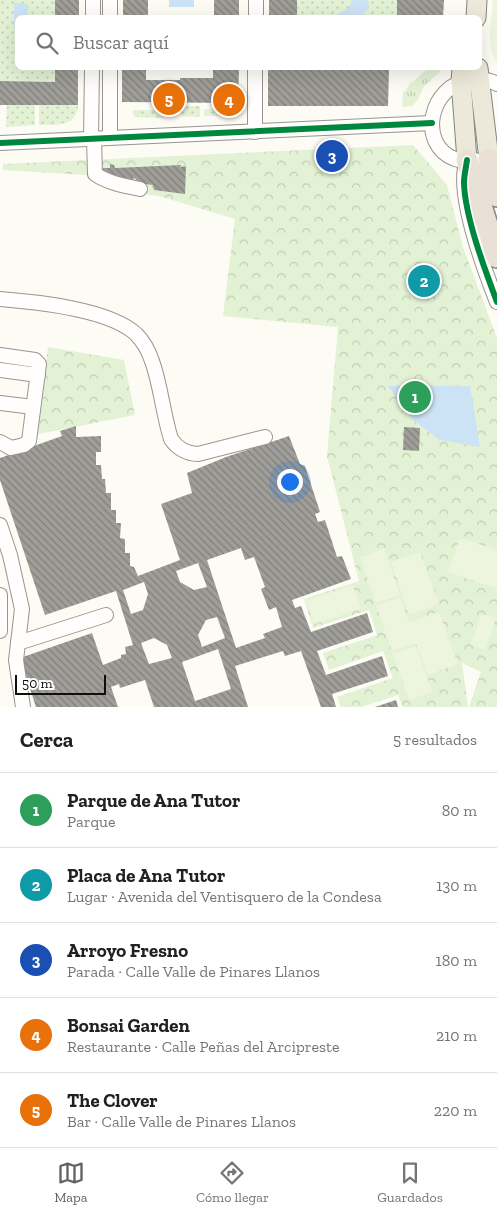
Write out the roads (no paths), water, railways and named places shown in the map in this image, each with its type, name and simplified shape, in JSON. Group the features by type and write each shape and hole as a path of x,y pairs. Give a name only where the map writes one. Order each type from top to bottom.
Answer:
{"highway":[{"path":"493,157 497,196"},
{"path":"467,160 497,257"}],"main road":[{"path":"464,0 464,15"},
{"path":"476,15 477,0"},
{"path":"476,76 493,157"},
{"path":"467,160 476,76"}],"street":[{"path":"93,0 93,15"},
{"path":"110,0 110,15"},
{"path":"256,0 256,15"},
{"path":"92,70 95,174 116,184 140,189"},
{"path":"110,70 110,138"},
{"path":"255,70 255,132"},
{"path":"476,76 451,86 441,95 435,106 432,123 436,142 448,155 460,160 493,157"},
{"path":"0,143 432,123"},
{"path":"467,160 464,176 464,193 475,237 497,302"},
{"path":"0,299 104,316 137,335 152,361 171,439 176,446 189,453 198,454 265,437"},
{"path":"0,355 35,360 39,364 29,441 24,445 11,448 0,442"},
{"path":"0,370 38,375"},
{"path":"0,403 33,407"},
{"path":"0,525 10,555 22,609 16,660 23,707"},
{"path":"0,595 0,631"},
{"path":"18,643 106,614"}],"water":[{"path":"169,0 194,0 194,7 169,7"},
{"path":"352,0 368,0 369,4 364,15 337,15 347,9"},
{"path":"14,3 28,4 28,15 15,15 14,28"},
{"path":"388,386 470,386 480,447 440,440 413,420"}],"place":[{"name":"The Clover","path":"169,99"},
{"name":"Bonsai Garden","path":"229,100"},
{"name":"Arroyo Fresno","path":"332,156"},
{"name":"Placa de Ana Tutor","path":"424,281"},
{"name":"Parque de Ana Tutor","path":"415,397"}]}
